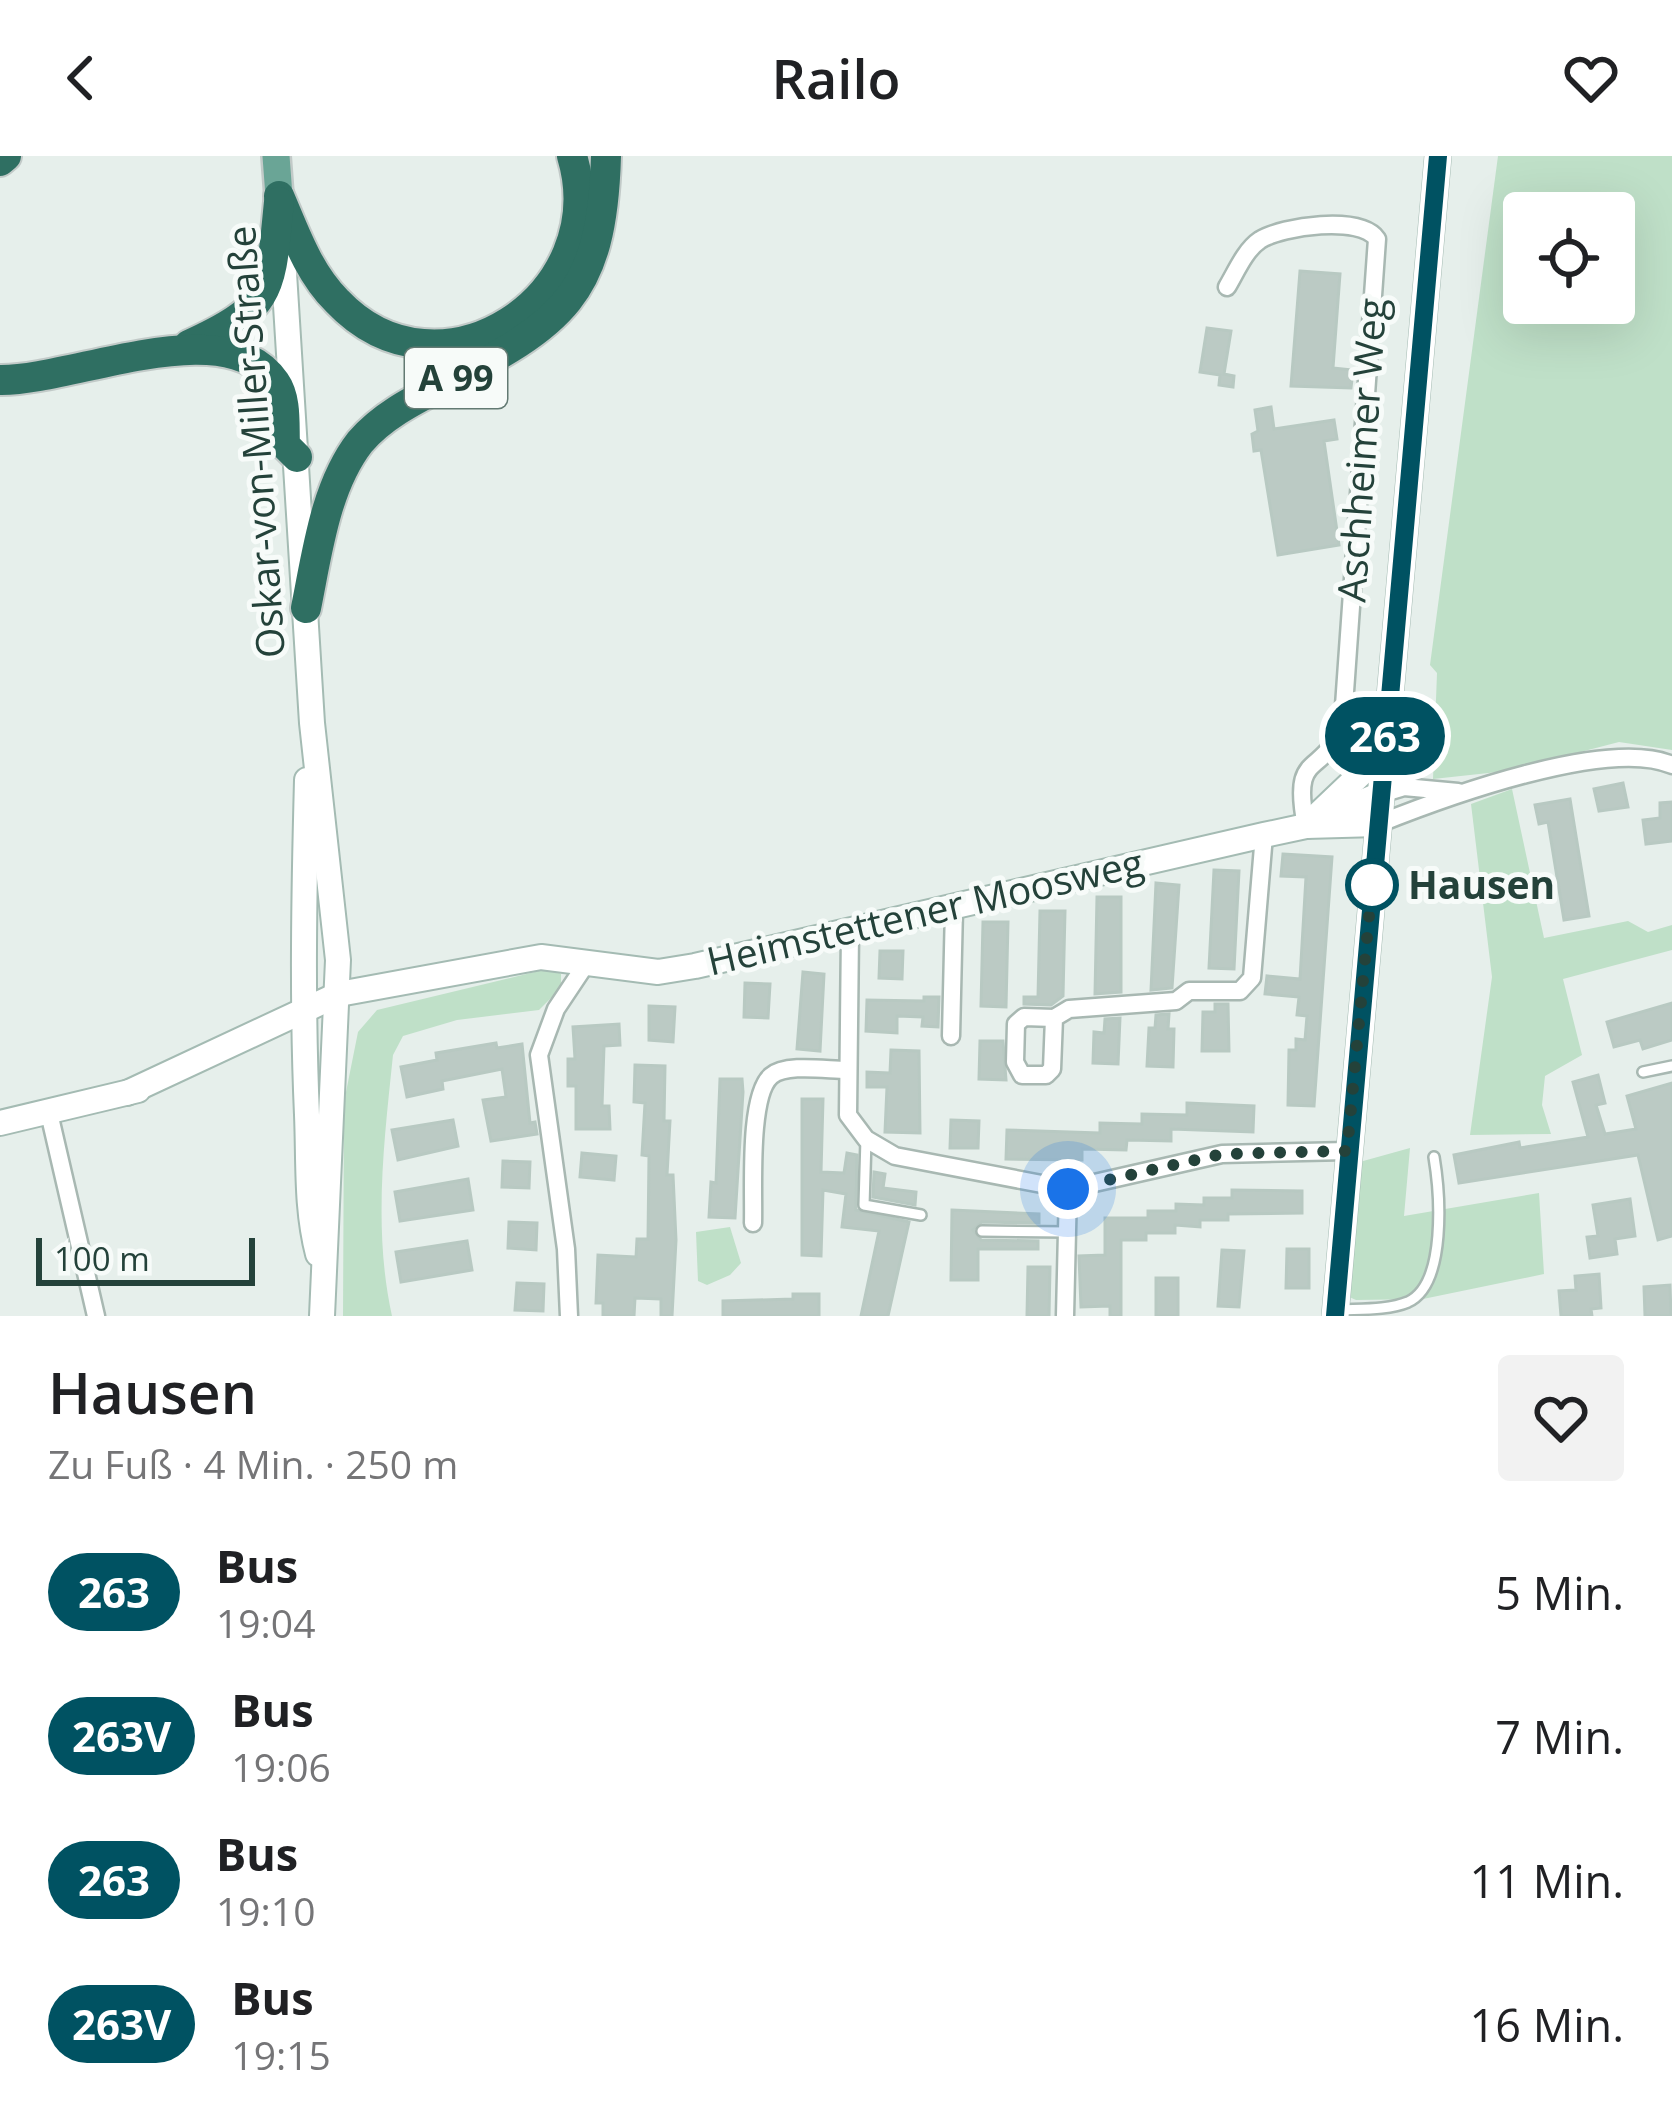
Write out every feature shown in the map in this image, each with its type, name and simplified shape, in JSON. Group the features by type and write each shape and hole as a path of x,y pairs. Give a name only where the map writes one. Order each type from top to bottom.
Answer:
{"highway":[{"path":"279,196 310,267 339,304 398,338 429,344 459,342 511,323 541,298 564,268 578,205 572,156"},
{"name":"A 99","path":"306,608 338,480 361,442 398,409 518,345 554,320 581,283 599,243 606,156"},
{"path":"178,350 229,327 264,295 271,275 279,196"},
{"path":"0,380 209,348 253,360 275,382 283,401 285,445 297,457"}],"main road":[{"name":"Oskar-von-Miller-Straße","path":"276,156 279,196"}],"street":[{"path":"1335,1313 1438,156"},
{"name":"Oskar-von-Miller-Straße","path":"279,196 313,723 339,1003 322,1316"},
{"name":"Aschheimer Weg","path":"1227,287 1251,247 1276,234 1341,223 1360,225 1377,238 1343,720 1337,743 1304,769 1300,784 1306,826"},
{"name":"Oskar-von-Miller-Straße","path":"313,723 303,880 304,1021 309,1220 322,1274"},
{"path":"1306,826 1367,767 1386,729"},
{"path":"1378,824 1457,792 1623,754 1654,757 1672,765"},
{"path":"1381,794 1404,788 1457,792"},
{"name":"Heimstettener Moosweg","path":"1306,826 1381,794"},
{"name":"Heimstettener Moosweg","path":"304,1021 339,1003 541,957 658,972 1306,826 1378,824"},
{"path":"1054,1018 1069,1009 1176,1001 1189,992 1240,991 1252,978 1264,835"},
{"path":"951,1036 955,908"},
{"path":"850,932 848,1114 866,1139 909,1160 1068,1189 1222,1154 1347,1151"},
{"path":"569,1316 566,1249 538,1055 545,1029 588,961"},
{"path":"0,1123 127,1093 239,1056 304,1021"},
{"path":"753,1223 758,1098 771,1076 784,1070 846,1070"},
{"path":"49,1113 96,1316"},
{"path":"1065,1316 1068,1189"}],"lane":[{"path":"1643,1072 1672,1066"},
{"path":"866,1139 864,1205 921,1215"},
{"path":"1335,1313 1406,1303 1423,1292 1434,1263 1442,1201 1434,1157"},
{"path":"982,1231 1067,1232"}],"green space":[{"path":"1498,156 1672,156 1672,750 1619,742 1507,771 1433,779 1437,673 1430,665"},
{"path":"1512,789 1544,938 1628,921 1648,932 1672,925 1672,950 1563,979 1582,1055 1545,1076 1542,1105 1551,1134 1470,1135 1492,977 1471,804"},
{"path":"551,968 561,974 561,988 539,1010 457,1020 403,1036 393,1055 382,1186 383,1251 392,1316 343,1316 344,1102 358,1032 377,1010"},
{"path":"1410,1148 1404,1216 1539,1193 1544,1274 1423,1299 1356,1300 1347,1296 1356,1163"},
{"path":"730,1227 741,1263 730,1275 707,1285 698,1281 696,1232"}],"building":[{"path":"1300,271 1340,274 1333,368 1353,370 1351,388 1291,386"},
{"path":"1207,328 1231,331 1224,374 1234,376 1233,387 1219,385 1220,375 1200,372"},
{"path":"1271,407 1274,429 1334,420 1337,439 1324,441 1339,545 1278,555 1261,450 1254,451 1252,434 1258,431 1255,410"},
{"path":"1623,783 1628,807 1599,811 1594,789"},
{"path":"1570,799 1589,916 1564,920 1548,822 1539,824 1535,805"},
{"path":"1672,802 1672,841 1646,844 1643,820 1660,818 1660,803"},
{"path":"1283,854 1332,857 1314,1106 1288,1105 1289,1050 1296,1050 1296,1039 1305,1040 1307,1016 1297,1015 1299,997 1265,994 1267,976 1300,979 1306,877 1281,876"},
{"path":"1214,870 1239,871 1234,969 1209,968"},
{"path":"1156,883 1179,885 1172,988 1151,990"},
{"path":"1097,897 1121,897 1121,992 1095,994"},
{"path":"1040,911 1065,911 1063,996 1051,1005 1024,1004 1024,997 1038,997"},
{"path":"983,922 1008,922 1006,1007 981,1006"},
{"path":"880,951 903,951 902,979 879,978"},
{"path":"803,972 824,974 820,1051 797,1049"},
{"path":"745,983 770,984 768,1018 744,1017"},
{"path":"924,997 939,997 938,1027 922,1026 923,1017 897,1016 897,1033 866,1031 867,1000 924,1001"},
{"path":"1672,1003 1672,1040 1643,1049 1640,1040 1614,1047 1607,1022"},
{"path":"1215,1004 1228,1004 1229,1051 1202,1051 1203,1012 1215,1012"},
{"path":"649,1006 675,1007 673,1042 649,1040"},
{"path":"1169,1014 1168,1029 1174,1029 1173,1067 1147,1066 1149,1028 1155,1028 1156,1015"},
{"path":"1120,1018 1118,1064 1093,1063 1094,1032 1104,1033 1105,1019"},
{"path":"619,1024 620,1045 604,1046 602,1106 609,1106 610,1129 576,1129 576,1086 568,1086 568,1059 575,1059 573,1027"},
{"path":"980,1041 1003,1041 1006,1080 979,1079"},
{"path":"496,1043 497,1048 522,1044 530,1123 535,1122 537,1134 491,1141 483,1100 506,1097 502,1069 442,1081 443,1089 407,1097 401,1067 437,1060 436,1053"},
{"path":"891,1050 919,1051 920,1133 885,1132 887,1087 867,1087 867,1072 890,1073"},
{"path":"635,1065 665,1066 664,1121 670,1121 667,1175 673,1175 676,1240 672,1316 661,1316 661,1299 635,1298 634,1316 603,1316 603,1303 596,1303 598,1255 636,1257 637,1239 648,1239 649,1156 642,1155 645,1103 634,1102"},
{"path":"1598,1075 1605,1103 1596,1105 1605,1134 1636,1129 1627,1096 1672,1083 1672,1236 1658,1240 1638,1155 1459,1183 1454,1155 1519,1142 1520,1148 1588,1137 1573,1082"},
{"path":"720,1079 742,1079 735,1218 709,1217 711,1182 716,1183"},
{"path":"802,1099 823,1099 821,1172 844,1173 847,1153 857,1155 856,1210 909,1222 888,1316 861,1316 879,1231 842,1227 846,1194 823,1190 821,1256 802,1255"},
{"path":"1187,1103 1254,1106 1253,1132 1171,1129 1171,1141 1127,1140 1126,1150 1082,1149 1082,1160 1006,1159 1007,1130 1100,1133 1100,1123 1142,1124 1142,1114 1187,1115"},
{"path":"453,1120 458,1146 398,1160 392,1130"},
{"path":"951,1120 979,1121 978,1148 950,1148"},
{"path":"582,1153 616,1156 614,1180 580,1177"},
{"path":"503,1161 530,1162 529,1188 502,1187"},
{"path":"874,1172 885,1174 883,1188 916,1192 915,1205 873,1197"},
{"path":"468,1179 473,1210 400,1221 395,1192"},
{"path":"1232,1190 1302,1191 1302,1213 1228,1214 1228,1220 1200,1220 1200,1227 1175,1225 1175,1233 1146,1233 1146,1240 1121,1240 1121,1316 1110,1316 1110,1306 1081,1307 1079,1256 1105,1255 1105,1218 1148,1218 1148,1211 1176,1211 1176,1204 1204,1205 1204,1198 1232,1198"},
{"path":"1630,1199 1635,1236 1615,1239 1617,1254 1590,1258 1587,1237 1598,1236 1593,1205"},
{"path":"952,1210 1039,1214 1039,1223 982,1222 973,1230 981,1240 1038,1241 1038,1249 978,1249 978,1280 951,1280"},
{"path":"509,1222 537,1223 536,1250 508,1248"},
{"path":"467,1241 472,1270 401,1282 396,1252"},
{"path":"1287,1249 1309,1249 1309,1288 1286,1288"},
{"path":"1222,1250 1244,1251 1239,1307 1218,1306"},
{"path":"1028,1267 1050,1267 1049,1316 1027,1316"},
{"path":"1599,1274 1601,1308 1591,1309 1592,1316 1561,1316 1559,1291 1576,1290 1575,1276"},
{"path":"1156,1278 1178,1278 1178,1316 1156,1316"},
{"path":"517,1283 544,1284 543,1311 515,1310"},
{"path":"1670,1285 1671,1316 1645,1316 1644,1287"},
{"path":"793,1294 819,1294 819,1316 723,1316 723,1301 793,1299"}],"bus line":[{"name":"263","path":"1335,1316 1438,156"}],"place":[{"name":"Hausen","path":"1372,885"}],"route":[{"path":"1068,1189 1222,1154 1347,1151 1372,885"}]}
